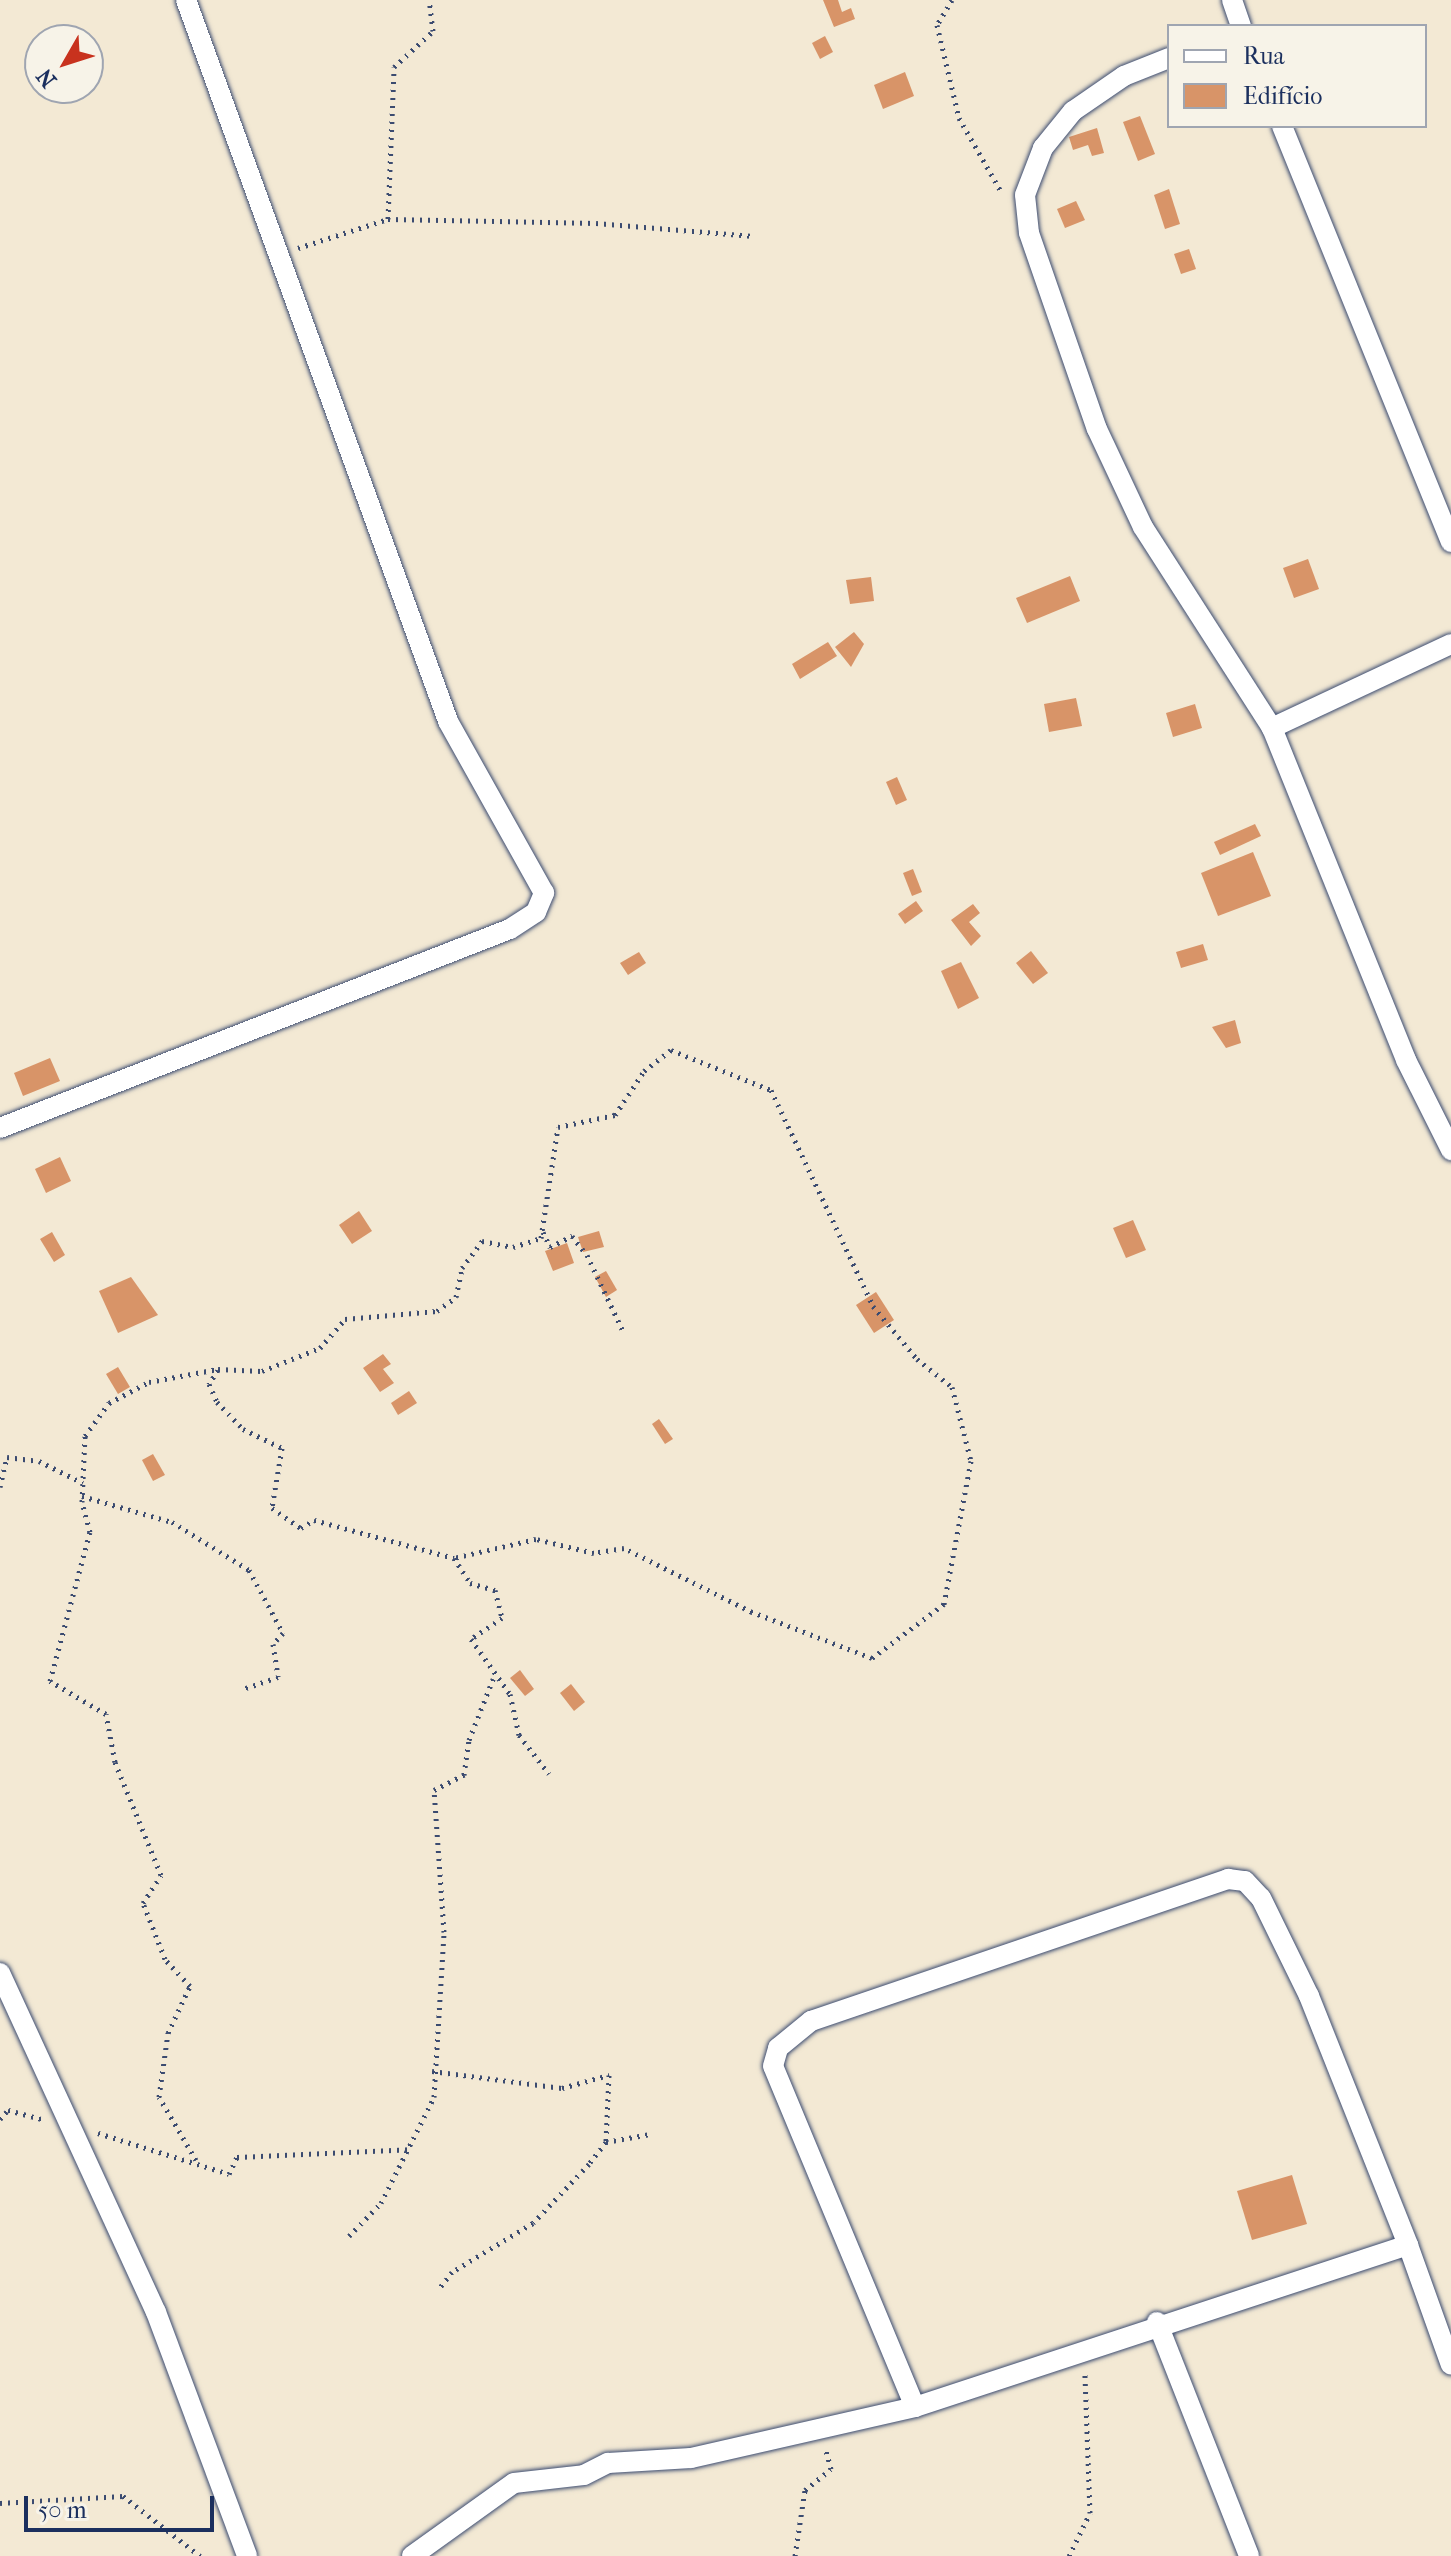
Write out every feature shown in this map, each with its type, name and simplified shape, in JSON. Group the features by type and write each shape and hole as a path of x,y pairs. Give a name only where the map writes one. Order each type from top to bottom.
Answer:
{"street":[{"path":"0,1128 510,929 542,902 541,883 465,764 448,721 414,616 376,537 282,254 186,0"},
{"path":"1232,0 1240,24"},
{"path":"1167,59 1124,76 1073,111 1043,148 1025,195 1029,233 1097,429 1143,527 1272,728 1406,1060 1451,1150"},
{"path":"1283,128 1451,542"},
{"path":"1272,728 1451,644"},
{"path":"915,2407 773,2066 778,2048 811,2021 1228,1879 1254,1888 1275,1926 1408,2245 1451,2365"},
{"path":"0,1973 156,2312 247,2556"},
{"path":"412,2556 514,2483 820,2431 915,2407 1157,2322 1408,2245"},
{"path":"1157,2322 1249,2556"}],"path":[{"path":"388,219 394,67 433,31 429,0"},
{"path":"952,0 937,25 959,118 1010,207"},
{"path":"282,254 388,219 596,223 753,236"},
{"path":"218,1369 209,1384 217,1402 243,1429 282,1448 272,1508 301,1528 314,1520 454,1558 536,1539 594,1553 624,1548 856,1657 872,1658 944,1604 971,1461 952,1387 917,1359 873,1306 771,1090 671,1050 644,1071 615,1115 558,1127 542,1231 550,1247 572,1236 587,1255 623,1331"},
{"path":"196,2160 159,2097 168,2033 190,1986 165,1959 143,1903 161,1875 115,1762 106,1714 50,1681 83,1579 90,1532 82,1496 85,1436 109,1403 149,1382 218,1369 262,1371 320,1348 345,1319 437,1311 456,1297 462,1268 482,1241 513,1247 542,1231"},
{"path":"0,1487 7,1457 39,1461 83,1483"},
{"path":"82,1496 172,1522 249,1570 283,1633 273,1644 278,1677 244,1689"},
{"path":"454,1558 470,1583 495,1590 502,1618 471,1639 493,1679 510,1694 519,1735 549,1774"},
{"path":"349,2236 381,2203 434,2097 432,2071 444,1932 434,1790 464,1775 469,1740 493,1679"},
{"path":"432,2071 562,2088 609,2075 606,2142"},
{"path":"0,2119 8,2110 196,2160 229,2174 237,2157 411,2148"},
{"path":"438,2290 452,2272 533,2223 606,2142 650,2134"},
{"path":"1069,2556 1090,2513 1084,2349"},
{"path":"795,2556 805,2490 831,2469 820,2431"},
{"path":"0,2503 123,2496 200,2556"}],"building":[{"path":"823,0 838,0 842,12 851,8 855,19 834,27"},
{"path":"825,36 833,52 820,59 812,43"},
{"path":"905,72 914,96 883,109 874,85"},
{"path":"1140,116 1155,154 1138,161 1123,122"},
{"path":"1097,128 1104,153 1092,156 1088,145 1073,150 1069,137"},
{"path":"1169,189 1180,224 1165,229 1154,195"},
{"path":"1076,201 1085,220 1065,228 1057,209"},
{"path":"1189,249 1196,269 1181,274 1174,254"},
{"path":"1308,559 1319,589 1294,598 1283,568"},
{"path":"1070,576 1080,601 1027,623 1016,598"},
{"path":"871,577 874,601 850,604 846,580"},
{"path":"854,632 864,644 851,667 835,647"},
{"path":"828,642 837,656 800,679 792,664"},
{"path":"1076,698 1082,726 1049,732 1044,704"},
{"path":"1195,704 1202,728 1173,737 1166,713"},
{"path":"897,777 907,800 896,805 886,782"},
{"path":"1255,824 1261,836 1220,855 1214,842"},
{"path":"1253,852 1271,896 1218,916 1201,873"},
{"path":"913,869 922,892 912,896 903,873"},
{"path":"916,901 923,911 905,924 898,914"},
{"path":"973,904 980,913 969,922 981,936 971,946 951,920"},
{"path":"1203,944 1208,960 1181,968 1176,952"},
{"path":"1031,951 1048,973 1033,984 1016,963"},
{"path":"639,952 646,963 628,975 620,963"},
{"path":"961,962 979,998 958,1009 941,971"},
{"path":"1235,1020 1241,1043 1226,1048 1212,1027"},
{"path":"50,1058 60,1081 23,1096 14,1073"},
{"path":"60,1157 71,1181 46,1193 35,1169"},
{"path":"359,1211 372,1231 352,1244 339,1225"},
{"path":"1133,1220 1146,1250 1126,1258 1113,1228"},
{"path":"599,1231 604,1247 583,1252 578,1237"},
{"path":"52,1232 65,1255 54,1262 40,1239"},
{"path":"567,1243 574,1263 553,1271 545,1251"},
{"path":"606,1271 617,1290 606,1297 595,1277"},
{"path":"131,1277 158,1315 118,1333 99,1291"},
{"path":"876,1292 894,1320 874,1333 856,1305"},
{"path":"383,1354 391,1364 383,1369 394,1383 380,1392 363,1368"},
{"path":"118,1367 130,1387 118,1394 106,1374"},
{"path":"409,1391 417,1403 398,1415 391,1403"},
{"path":"659,1419 673,1439 665,1444 652,1424"},
{"path":"153,1454 165,1475 153,1481 142,1460"},
{"path":"520,1670 534,1689 525,1696 510,1678"},
{"path":"571,1684 585,1702 574,1711 560,1693"},
{"path":"1292,2175 1307,2224 1252,2240 1237,2191"}]}
